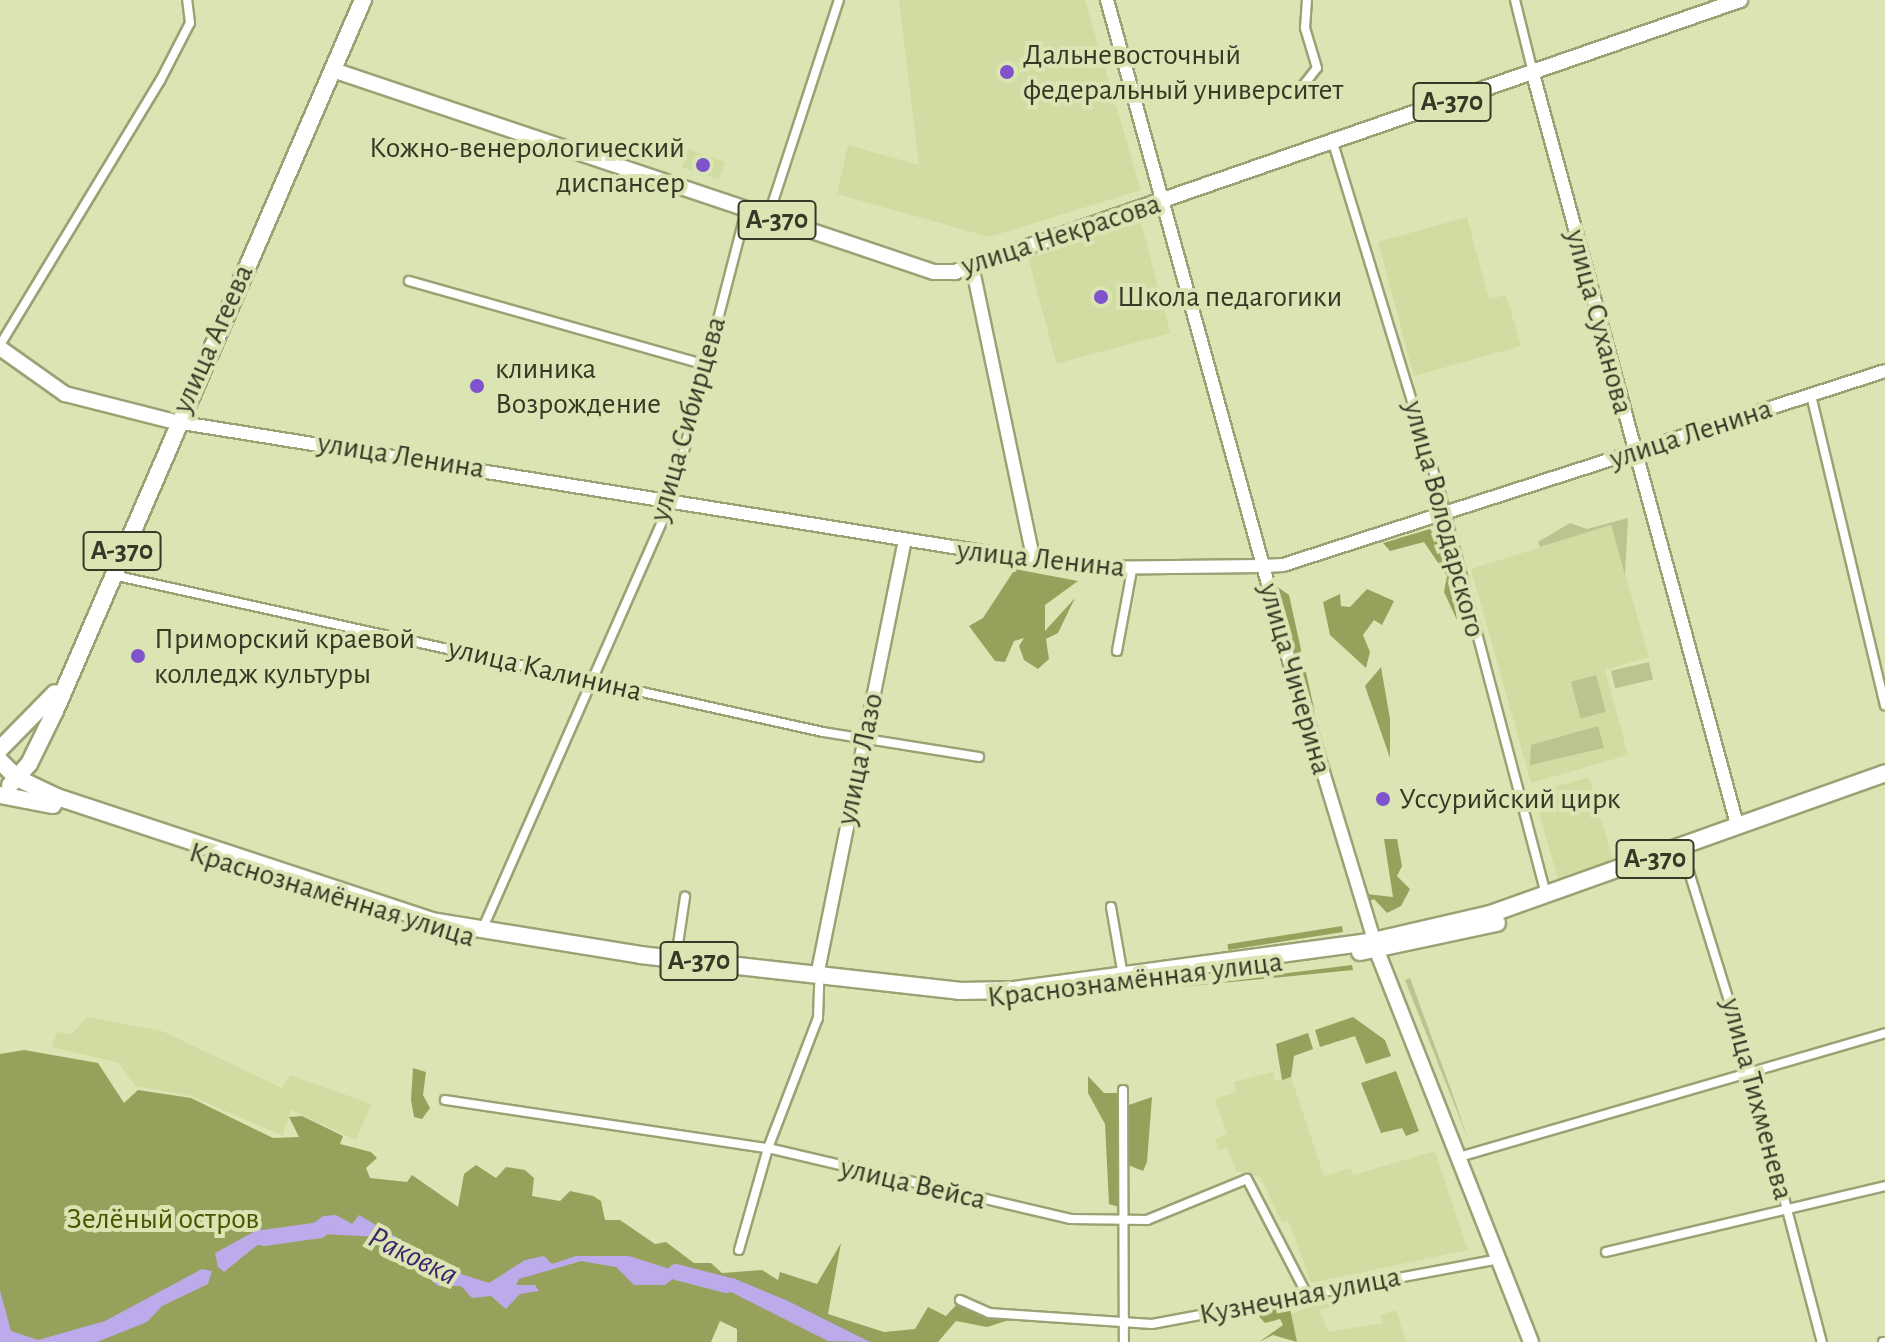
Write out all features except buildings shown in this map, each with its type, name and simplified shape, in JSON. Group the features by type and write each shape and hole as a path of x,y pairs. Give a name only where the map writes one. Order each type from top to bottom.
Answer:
{"highway":[{"name":"улица Агеева","path":"17,778 29,764 363,0"},
{"name":"улица Агеева","path":"0,749 66,679"},
{"name":"А-370","path":"0,761 17,778 0,795"},
{"name":"Краснознамённая улица","path":"1549,902 1885,773"},
{"name":"Краснознамённая улица","path":"17,778 378,908 480,936 676,958 714,968"},
{"name":"Краснознамённая улица","path":"0,795 39,800 339,903 480,936 818,981 1007,1000 1216,972 1376,946 1549,902 1685,859 1885,783"},
{"name":"Краснознамённая улица","path":"941,994 1014,990 1376,946"}],"main road":[{"name":"улица Чичерина","path":"1107,0 1263,566 1376,946 1531,1342"},
{"name":"улица Некрасова","path":"333,70 934,272 973,270 1533,74 1718,4 1740,0"},
{"name":"улица Суханова","path":"1533,74 1738,828"},
{"path":"973,270 1034,561"},
{"path":"0,347 76,399 176,422"},
{"name":"улица Ленина","path":"176,422 671,501 904,543 1034,561 1132,570 1283,565 1885,371"},
{"name":"улица Лазо","path":"818,981 904,543"}],"street":[{"path":"0,347 160,81 190,23 187,0"},
{"path":"768,217 839,0"},
{"path":"1302,87 1317,68 1305,28 1307,0"},
{"name":"улица Суханова","path":"1515,0 1533,74"},
{"name":"улица Володарского","path":"1333,143 1445,514 1549,902"},
{"name":"улица Сибирцева","path":"480,936 671,501 746,210"},
{"path":"409,281 706,365"},
{"path":"1811,395 1885,705"},
{"path":"1117,651 1132,570"},
{"name":"улица Калинина","path":"112,575 864,738 979,757"},
{"name":"улица Тихменева","path":"1685,859 1752,1076 1822,1342"},
{"path":"676,958 685,897"},
{"path":"1111,907 1123,976"},
{"name":"улица Лазо","path":"739,1250 768,1148 818,1018 818,981"},
{"path":"1459,1157 1752,1076 1885,1033"},
{"path":"1123,1090 1124,1342"},
{"name":"улица Вейса","path":"445,1100 768,1148 1071,1219 1123,1223 1147,1220 1247,1179 1306,1293"},
{"path":"1606,1252 1885,1186"},
{"name":"Кузнечная улица","path":"960,1300 989,1313 1124,1324 1498,1259"}],"shaded area":[{"name":"Дальневосточный федеральный университет","path":"899,0 1085,0 1141,190 989,237 837,194 848,145 919,165"},
{"name":"Кожно-венерологический диспансер","path":"688,149 725,162 719,180 682,167"},
{"path":"1467,217 1489,299 1506,295 1521,346 1414,376 1378,242"},
{"name":"Школа педагогики","path":"1141,223 1171,333 1057,364 1027,254"},
{"path":"1628,518 1625,575 1611,525 1540,547 1538,542 1570,523 1587,529"},
{"path":"1611,525 1649,657 1605,670 1628,755 1531,783 1471,569"},
{"path":"1649,662 1653,680 1615,688 1611,671"},
{"path":"1596,675 1606,712 1581,718 1571,682"},
{"path":"1598,726 1604,748 1530,765 1531,745"},
{"path":"1589,777 1615,868 1559,884 1533,793"},
{"path":"1410,978 1450,1087 1468,1139 1405,980"},
{"path":"87,1017 162,1031 282,1088 290,1075 371,1104 356,1140 291,1110 283,1136 191,1096 135,1086 119,1063 52,1047 57,1032 72,1034"},
{"path":"1273,1072 1275,1081 1291,1077 1324,1176 1351,1168 1353,1175 1435,1151 1468,1250 1311,1283 1288,1220 1282,1223 1260,1177 1236,1171 1227,1147 1218,1150 1215,1139 1227,1134 1215,1099 1236,1092 1234,1082"},
{"path":"1327,1297 1330,1307 1320,1310 1328,1332 1382,1323 1380,1315 1396,1310 1406,1342 1297,1342 1290,1315"}],"green space":[{"path":"1430,529 1446,553 1457,620 1444,592 1447,576 1424,542 1390,551 1383,543"},
{"path":"1015,569 1078,581 1045,605 1045,631 1075,598 1058,633 1046,639 1049,659 1038,669 1024,660 1019,646 1024,638 1014,641 1005,662 995,661 969,626 983,618"},
{"path":"1279,588 1289,595 1315,713 1275,593"},
{"path":"1367,589 1394,601 1382,625 1374,620 1363,635 1370,652 1366,668 1330,635 1323,602 1340,594 1341,606 1350,607"},
{"path":"1381,667 1390,719 1390,758 1365,686"},
{"path":"1384,839 1397,839 1402,866 1397,876 1410,889 1401,906 1387,913 1374,899 1368,902 1366,894 1393,897"},
{"path":"1342,926 1343,932 1228,950 1227,944"},
{"path":"1352,965 1353,970 1150,990"},
{"path":"1353,1017 1385,1040 1391,1056 1366,1064 1355,1036 1320,1047 1315,1030"},
{"path":"1308,1033 1313,1049 1294,1056 1291,1077 1282,1080 1276,1044"},
{"name":"Зелёный остров","path":"24,1050 98,1063 124,1103 138,1090 191,1098 273,1138 299,1137 289,1117 302,1116 343,1136 340,1144 371,1152 377,1158 366,1168 370,1178 407,1182 412,1175 458,1207 464,1174 476,1165 496,1178 506,1167 525,1170 534,1178 532,1196 560,1201 570,1191 593,1196 601,1201 605,1220 620,1220 655,1244 666,1242 694,1263 711,1263 722,1273 762,1270 778,1280 780,1272 817,1284 841,1243 828,1314 884,1332 915,1329 928,1307 946,1316 956,1305 1009,1320 987,1327 956,1321 938,1342 737,1342 737,1329 720,1321 711,1342 0,1342 0,1054"},
{"path":"413,1068 426,1072 423,1095 430,1108 422,1119 414,1117 411,1100"},
{"path":"1396,1071 1419,1131 1406,1136 1402,1128 1381,1133 1361,1083"},
{"path":"1088,1076 1104,1093 1119,1093 1120,1108 1152,1097 1147,1162 1143,1171 1128,1165 1119,1172 1128,1210 1109,1204 1105,1124 1088,1093"},
{"path":"1289,1304 1297,1342 1273,1335 1259,1342 1283,1325 1280,1319 1265,1323 1255,1312"}],"water":[{"path":"336,1215 352,1224 359,1215 455,1272 489,1283 525,1260 544,1256 552,1264 576,1256 629,1256 698,1278 691,1282 678,1275 665,1285 634,1285 616,1267 581,1261 519,1279 516,1285 535,1285 539,1291 520,1294 506,1309 491,1296 472,1298 461,1286 438,1286 382,1237 301,1233 323,1216"},
{"path":"259,1229 284,1234 256,1246 224,1272 218,1267 215,1253"},
{"path":"202,1269 212,1271 208,1284 162,1306 147,1322 97,1342 0,1342 0,1291 11,1331 38,1340 105,1321"},
{"path":"733,1278 788,1301 870,1342 828,1341 707,1280"}],"waterway":[{"name":"Раковка","path":"264,1238 320,1230"},
{"name":"Раковка","path":"676,1272 726,1285"}],"place":[{"name":"Дальневосточный федеральный университет","path":"1007,72"},
{"name":"Кожно-венерологический диспансер","path":"703,165"},
{"name":"Школа педагогики","path":"1101,297"},
{"name":"клиника Возрождение","path":"477,386"},
{"name":"Приморский краевой колледж культуры","path":"138,656"},
{"name":"Уссурийский цирк","path":"1383,799"}]}
